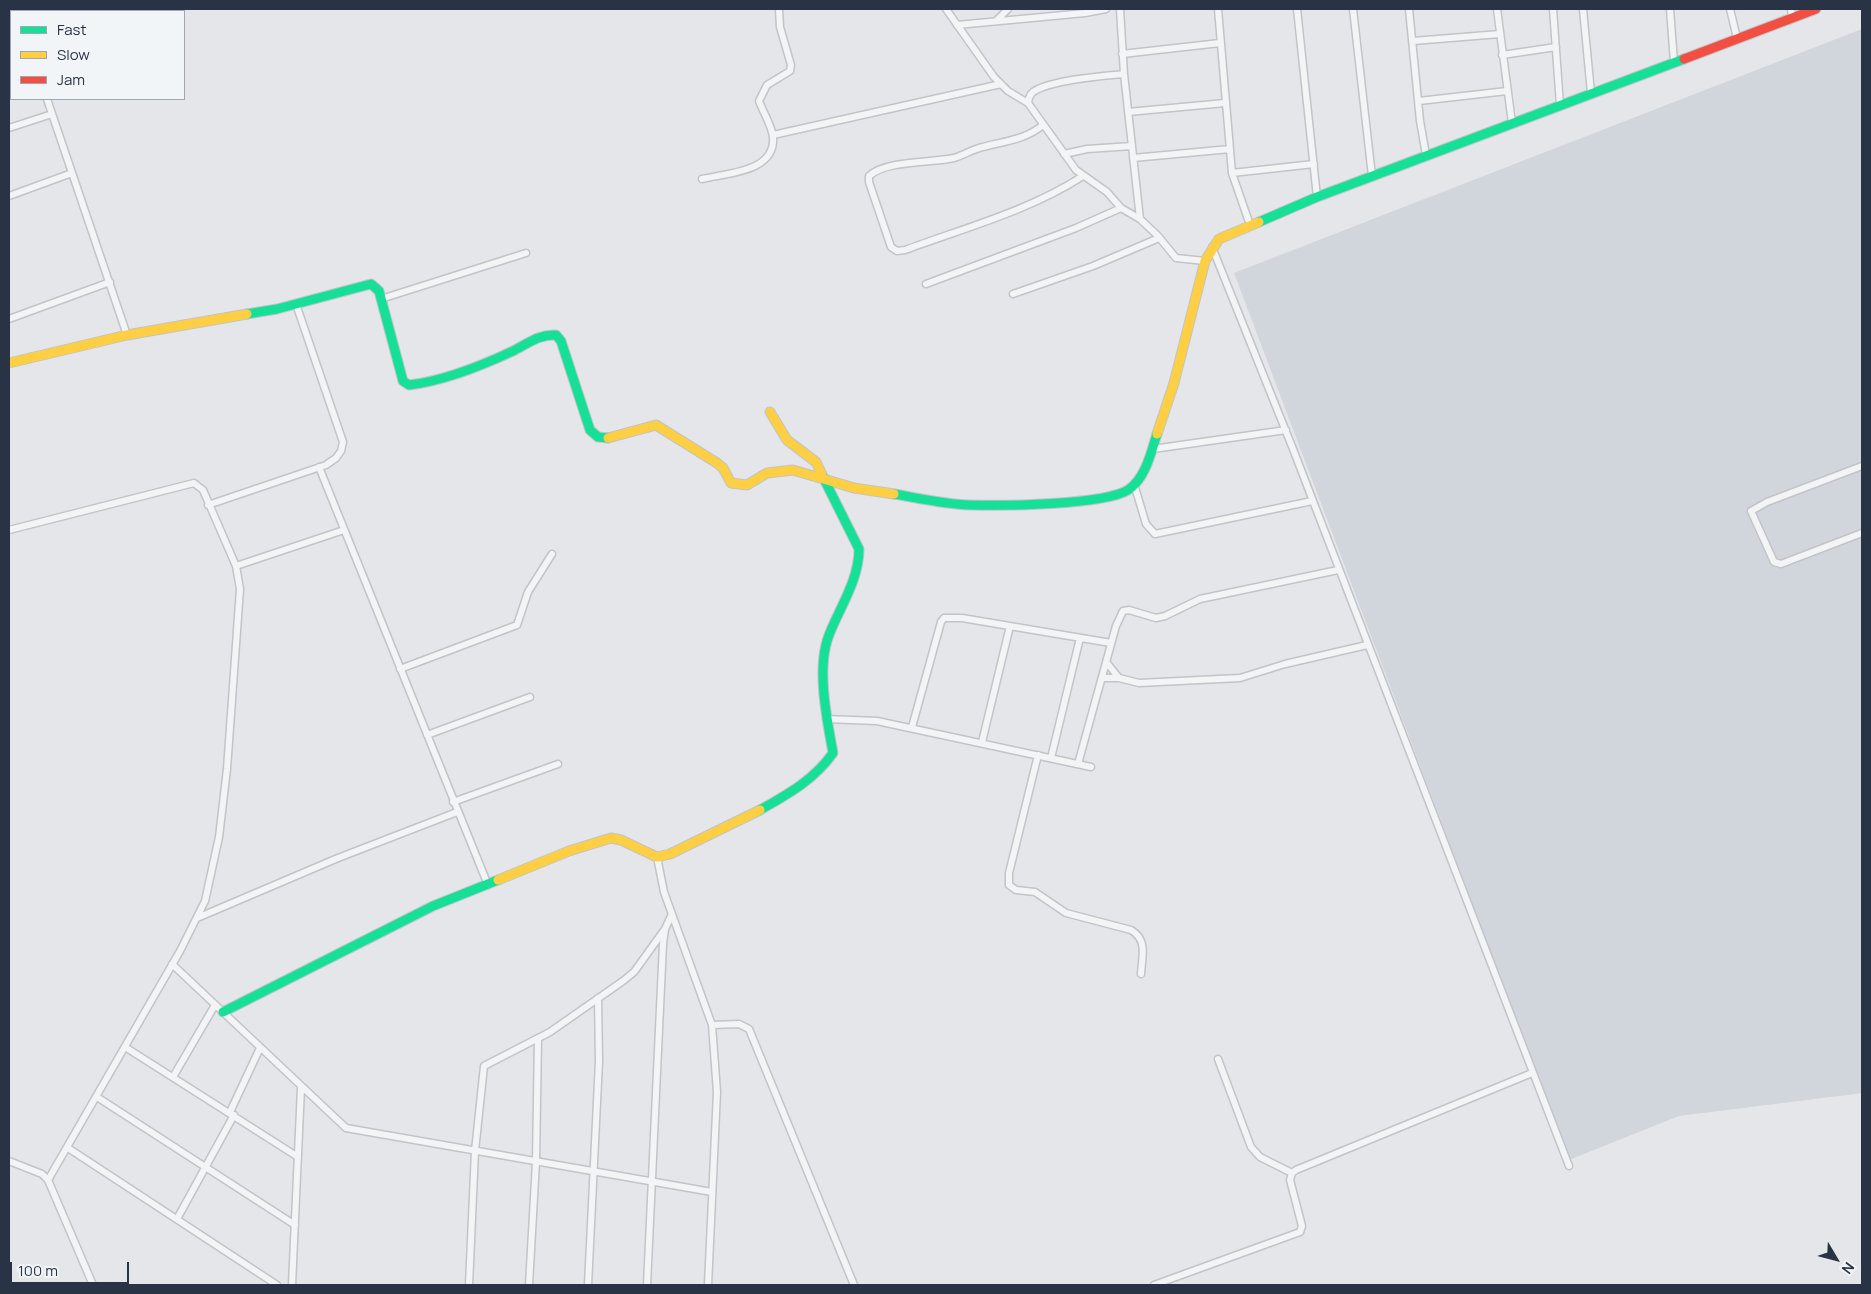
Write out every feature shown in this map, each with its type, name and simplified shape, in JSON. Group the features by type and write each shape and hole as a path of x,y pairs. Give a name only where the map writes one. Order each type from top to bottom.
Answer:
{"street":[{"path":"702,179 760,165 768,158 773,149 773,135 759,101 767,85 790,71 791,65 780,27 779,9"},
{"path":"946,9 1001,84 1028,102 1043,126 1083,176 1107,192 1121,208 1140,219 1176,258 1205,261"},
{"path":"996,21 1008,9"},
{"path":"957,25 1085,13 1106,9"},
{"path":"1120,9 1122,54 1140,219"},
{"path":"1218,9 1232,173 1250,224"},
{"path":"1297,9 1318,197"},
{"path":"1353,9 1372,176"},
{"path":"1409,9 1418,101 1426,156"},
{"path":"1497,9 1512,123"},
{"path":"1553,9 1560,105"},
{"path":"1583,9 1591,93"},
{"path":"1670,9 1674,62"},
{"path":"1730,9 1737,38"},
{"path":"9,363 126,335 277,310 364,284 375,286 381,299 403,381 409,384 435,379 511,351 541,336 556,334 562,341 590,430 594,436 599,438 607,437 646,425 656,426 717,463 723,468 731,483 747,485 767,474 793,470 854,488 968,505 1074,502 1108,497 1128,490 1134,484 1140,477 1153,449 1192,320 1205,261 1212,247 1219,239 1250,224 1285,212 1372,176 1737,38 1791,13 1816,9"},
{"path":"1413,41 1500,34"},
{"path":"1122,54 1220,43"},
{"path":"1502,56 1556,47"},
{"path":"1028,102 1029,96 1034,91 1054,85 1085,78 1124,74"},
{"path":"773,135 1001,84"},
{"path":"1418,101 1507,91"},
{"path":"47,100 110,282 126,335"},
{"path":"1128,112 1225,103"},
{"path":"9,128 52,114"},
{"path":"1043,126 1028,136 1006,143 980,147 954,158 910,163 874,172 869,176 869,182 891,247 897,251 904,250 1012,211 1066,187 1083,176"},
{"path":"1064,154 1087,149 1132,146"},
{"path":"1133,158 1230,149"},
{"path":"1232,173 1314,164"},
{"path":"9,196 72,174"},
{"path":"926,284 1076,228 1121,208"},
{"path":"1013,294 1093,266 1159,238"},
{"path":"1212,247 1286,430 1338,570 1569,1166"},
{"path":"381,299 526,253"},
{"path":"9,319 110,282"},
{"path":"208,505 319,467 336,458 341,451 343,442 296,304"},
{"path":"223,1012 433,906 569,851 611,838 621,840 657,857 670,854 743,819 798,788 823,767 833,753 823,696 828,637 843,606 860,560 859,549 850,527 813,458 787,440 770,412"},
{"path":"1153,449 1286,430"},
{"path":"1862,466 1767,502 1751,511 1774,562 1781,564 1862,533"},
{"path":"319,467 456,812 488,885"},
{"path":"9,530 194,483 203,490 236,566 240,589 226,779 219,837 205,902 97,1097 48,1180"},
{"path":"1134,484 1146,524 1155,534 1312,501"},
{"path":"236,566 344,530"},
{"path":"400,669 516,625 528,592 552,554"},
{"path":"1078,764 1111,643 1123,611 1156,618 1165,616 1200,599 1338,570"},
{"path":"912,727 941,622 944,618 962,618 1111,643"},
{"path":"982,742 1010,626"},
{"path":"1051,758 1080,638"},
{"path":"1103,678 1119,678 1139,684 1240,678 1285,664 1367,645"},
{"path":"1107,663 1119,678"},
{"path":"427,735 530,697"},
{"path":"826,719 878,721 912,727 1091,767"},
{"path":"1038,755 1009,873 1009,885 1016,890 1035,892 1066,913 1131,930 1138,934 1143,942 1141,974"},
{"path":"453,802 558,764"},
{"path":"197,918 320,865 456,812"},
{"path":"657,857 672,914 712,1024 717,1092 708,1285"},
{"path":"469,1285 475,1151 484,1066 538,1038 634,972 665,928 672,914"},
{"path":"646,1285 665,928"},
{"path":"172,964 301,1088 346,1128 712,1192"},
{"path":"588,1285 598,1061 598,998"},
{"path":"173,1077 215,1004"},
{"path":"712,1024 739,1024 749,1029 854,1285"},
{"path":"529,1285 536,1162 538,1038"},
{"path":"125,1047 298,1157"},
{"path":"177,1219 232,1114 260,1048"},
{"path":"1218,1059 1251,1147 1260,1157 1292,1173"},
{"path":"1154,1285 1300,1232 1302,1226 1290,1180 1292,1173 1313,1162 1532,1073"},
{"path":"292,1285 301,1088"},
{"path":"97,1097 295,1225"},
{"path":"68,1148 277,1285"},
{"path":"9,1161 42,1174 48,1180 93,1285"}],"shaded area":[{"path":"1862,29 1862,1093 1679,1116 1569,1160 1234,273"}],"traffic: fast":[{"path":"1259,222 1317,197 1684,59"},
{"path":"247,314 277,309 371,284 379,291 403,381 409,385 436,380 462,372 501,357 544,336 556,335 561,341 590,430 598,437 608,438"},
{"path":"894,494 931,501 969,505 1052,504 1116,495 1128,490 1144,472 1157,434"},
{"path":"760,810 809,779 826,763 833,753 824,694 823,663 829,635 856,572 859,549 822,475"},
{"path":"223,1012 433,906 498,880"}],"traffic: slow":[{"path":"1157,434 1174,383 1205,261 1219,239 1259,222"},
{"path":"9,363 127,335 247,314"},
{"path":"770,412 787,440 816,462 822,475"},
{"path":"608,438 656,425 717,463 723,468 731,483 747,485 767,473 793,470 854,488 894,494"},
{"path":"498,880 569,851 611,838 621,840 657,857 670,854 760,810"}],"traffic: jam":[{"path":"1684,59 1816,9"}]}
